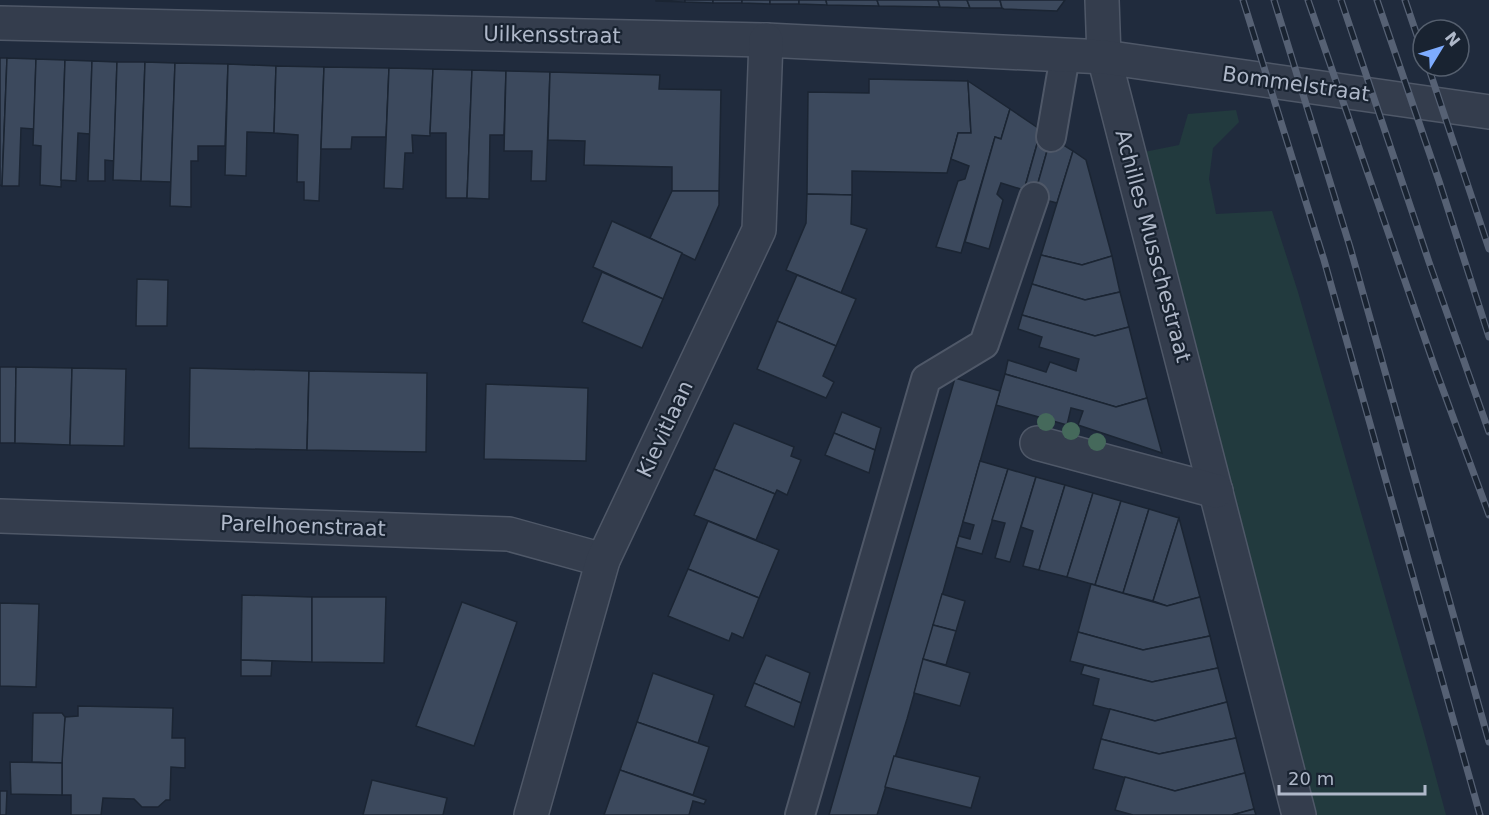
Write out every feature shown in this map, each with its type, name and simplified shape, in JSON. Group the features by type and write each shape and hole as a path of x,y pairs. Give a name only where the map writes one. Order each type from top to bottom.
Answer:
{"street":[{"name":"Achilles Musschestraat","path":"1102,0 1104,57 1299,815"},
{"name":"Uilkensstraat","path":"0,23 766,40 1104,57"},
{"name":"Kievitlaan","path":"531,815 603,560 759,230 766,40"},
{"name":"Bommelstraat","path":"1104,57 1489,112"},
{"path":"1037,443 1216,491"},
{"name":"Parelhoenstraat","path":"0,516 509,534 603,560"}],"lane":[{"path":"1052,137 1065,56"},
{"path":"800,815 926,379 984,344 1035,197"}],"green space":[{"path":"1236,110 1239,122 1213,148 1209,179 1216,214 1272,211 1298,292 1446,815 1310,815 1139,153 1179,145 1188,114"}],"building":[{"path":"685,0 685,2 656,1"},
{"path":"685,0 713,0 713,3 685,2"},
{"path":"713,0 742,0 742,3 713,3"},
{"path":"742,0 770,0 770,4 742,3"},
{"path":"770,0 799,0 799,4 770,4"},
{"path":"799,0 826,0 827,5 799,4"},
{"path":"826,0 877,0 879,6 827,5"},
{"path":"877,0 938,0 940,7 879,6"},
{"path":"938,0 967,0 970,8 940,7"},
{"path":"967,0 1000,0 1002,8 970,8"},
{"path":"1000,0 1065,0 1057,11 1004,9"},
{"path":"0,58 7,58 2,186 0,185"},
{"path":"7,58 36,59 34,129 21,128 19,186 2,186"},
{"path":"36,59 65,60 61,187 40,185 41,146 33,145"},
{"path":"65,60 92,61 90,134 78,133 76,181 61,180"},
{"path":"92,61 117,62 114,161 105,160 105,181 88,181"},
{"path":"117,62 145,62 141,181 113,180"},
{"path":"145,62 175,63 171,182 141,181"},
{"path":"175,63 228,64 225,146 198,146 198,161 191,161 191,207 170,206"},
{"path":"228,64 276,66 274,133 247,132 246,176 225,175"},
{"path":"276,66 324,67 319,201 304,200 304,182 297,182 298,135 274,133"},
{"path":"324,67 389,68 386,137 352,137 351,149 321,149"},
{"path":"389,68 433,69 430,136 412,135 413,153 405,153 403,189 384,188"},
{"path":"433,69 472,70 467,198 446,198 446,133 430,133"},
{"path":"472,70 506,71 504,135 490,135 489,199 467,198"},
{"path":"506,71 550,72 546,181 531,181 532,151 504,151"},
{"path":"550,72 660,75 659,89 721,90 719,191 672,191 672,167 584,165 585,141 548,140"},
{"path":"869,79 968,81 971,133 958,133 947,173 852,171 852,195 807,194 808,92 869,93"},
{"path":"968,81 1010,109 1001,139 995,137 961,253 936,247 958,181 965,179 969,166 951,159 958,133 971,133"},
{"path":"1010,109 1041,130 1024,190 1001,183 997,194 1003,200 989,249 965,242 995,137 1001,139"},
{"path":"1041,130 1051,137 1034,197 1023,194"},
{"path":"1051,137 1073,151 1057,203 1034,197"},
{"path":"1073,151 1086,160 1112,256 1082,265 1041,255"},
{"path":"672,191 719,191 719,205 695,260 650,238"},
{"path":"807,194 852,195 851,224 867,229 841,293 786,270 806,223"},
{"path":"612,221 682,253 663,299 593,267"},
{"path":"1041,255 1082,265 1112,256 1120,292 1085,300 1032,284"},
{"path":"602,272 663,299 642,348 582,322"},
{"path":"797,275 856,299 836,346 777,321"},
{"path":"137,279 168,280 167,326 136,326"},
{"path":"1032,284 1085,300 1120,292 1129,327 1095,336 1022,315"},
{"path":"1022,315 1095,336 1129,327 1147,398 1116,407 1005,374 1008,360 1046,372 1050,362 1076,371 1079,359 1039,347 1042,337 1018,329"},
{"path":"777,321 836,346 823,376 834,382 826,398 757,369"},
{"path":"0,367 16,367 15,443 0,443"},
{"path":"16,367 72,368 70,445 15,443"},
{"path":"72,368 126,369 124,446 70,445"},
{"path":"190,368 309,371 307,450 189,448"},
{"path":"309,371 427,373 426,452 307,450"},
{"path":"1005,374 1116,407 1147,398 1162,453 1078,425 1083,411 1071,408 1067,425 996,405"},
{"path":"955,378 1000,391 907,719 877,815 829,815"},
{"path":"486,384 588,388 586,461 484,459"},
{"path":"842,412 881,428 875,450 834,433"},
{"path":"734,423 794,447 791,456 801,460 787,495 777,490 775,494 714,469"},
{"path":"834,433 875,450 869,473 825,455"},
{"path":"980,461 1008,469 982,554 956,547 959,536 970,539 974,525 963,522"},
{"path":"714,469 775,494 756,540 694,515"},
{"path":"1008,469 1036,477 1010,562 995,558 1005,523 992,520"},
{"path":"1036,477 1065,485 1039,570 1023,566 1033,531 1021,527"},
{"path":"1065,485 1093,493 1067,577 1039,570"},
{"path":"1093,493 1121,501 1095,585 1067,577"},
{"path":"1121,501 1149,509 1123,593 1095,585"},
{"path":"1149,509 1179,518 1153,601 1123,593"},
{"path":"1179,518 1200,597 1167,606 1153,601"},
{"path":"708,521 779,550 759,598 688,569"},
{"path":"688,569 759,598 743,638 732,633 729,641 668,616"},
{"path":"1091,584 1167,606 1200,597 1210,636 1143,650 1078,632"},
{"path":"942,594 965,601 956,631 933,625"},
{"path":"242,595 312,597 312,662 241,660"},
{"path":"312,597 386,597 384,663 312,662"},
{"path":"462,602 517,622 474,746 416,726"},
{"path":"0,603 39,604 36,687 0,686"},
{"path":"933,625 956,631 946,665 923,659"},
{"path":"1078,632 1143,650 1210,636 1218,668 1152,682 1070,661"},
{"path":"766,655 810,673 801,703 754,683"},
{"path":"923,659 970,673 960,706 914,693"},
{"path":"241,660 272,661 271,676 241,676"},
{"path":"1084,665 1152,682 1218,668 1227,702 1155,721 1093,705 1099,679 1081,674"},
{"path":"653,673 714,695 698,743 637,722"},
{"path":"754,683 801,703 794,727 745,706"},
{"path":"1227,702 1236,738 1159,754 1101,739 1110,709 1155,721"},
{"path":"78,706 173,708 172,738 185,738 185,768 171,767 170,800 166,800 158,807 142,807 134,799 103,798 101,815 71,815 71,795 62,795 62,741 65,717 78,716"},
{"path":"33,713 62,713 65,717 62,763 32,762"},
{"path":"637,722 709,747 693,795 620,770"},
{"path":"1236,738 1245,773 1175,791 1093,769 1101,739 1159,754"},
{"path":"894,756 980,777 971,808 885,787"},
{"path":"10,762 62,763 62,795 11,794"},
{"path":"620,770 706,800 704,804 693,801 689,815 604,815"},
{"path":"1245,773 1254,809 1232,815 1133,815 1115,810 1125,777 1175,791"},
{"path":"372,780 447,798 443,815 363,815"},
{"path":"0,791 7,791 6,815 0,815"},
{"path":"1254,809 1256,815 1232,815"}],"railway":[{"path":"1243,0 1324,260 1480,815"},
{"path":"1274,0 1350,247 1489,742"},
{"path":"1308,0 1435,368 1489,515"},
{"path":"1341,0 1489,432"},
{"path":"1377,0 1489,337"},
{"path":"1405,0 1411,18"},
{"path":"1432,78 1489,249"}]}
